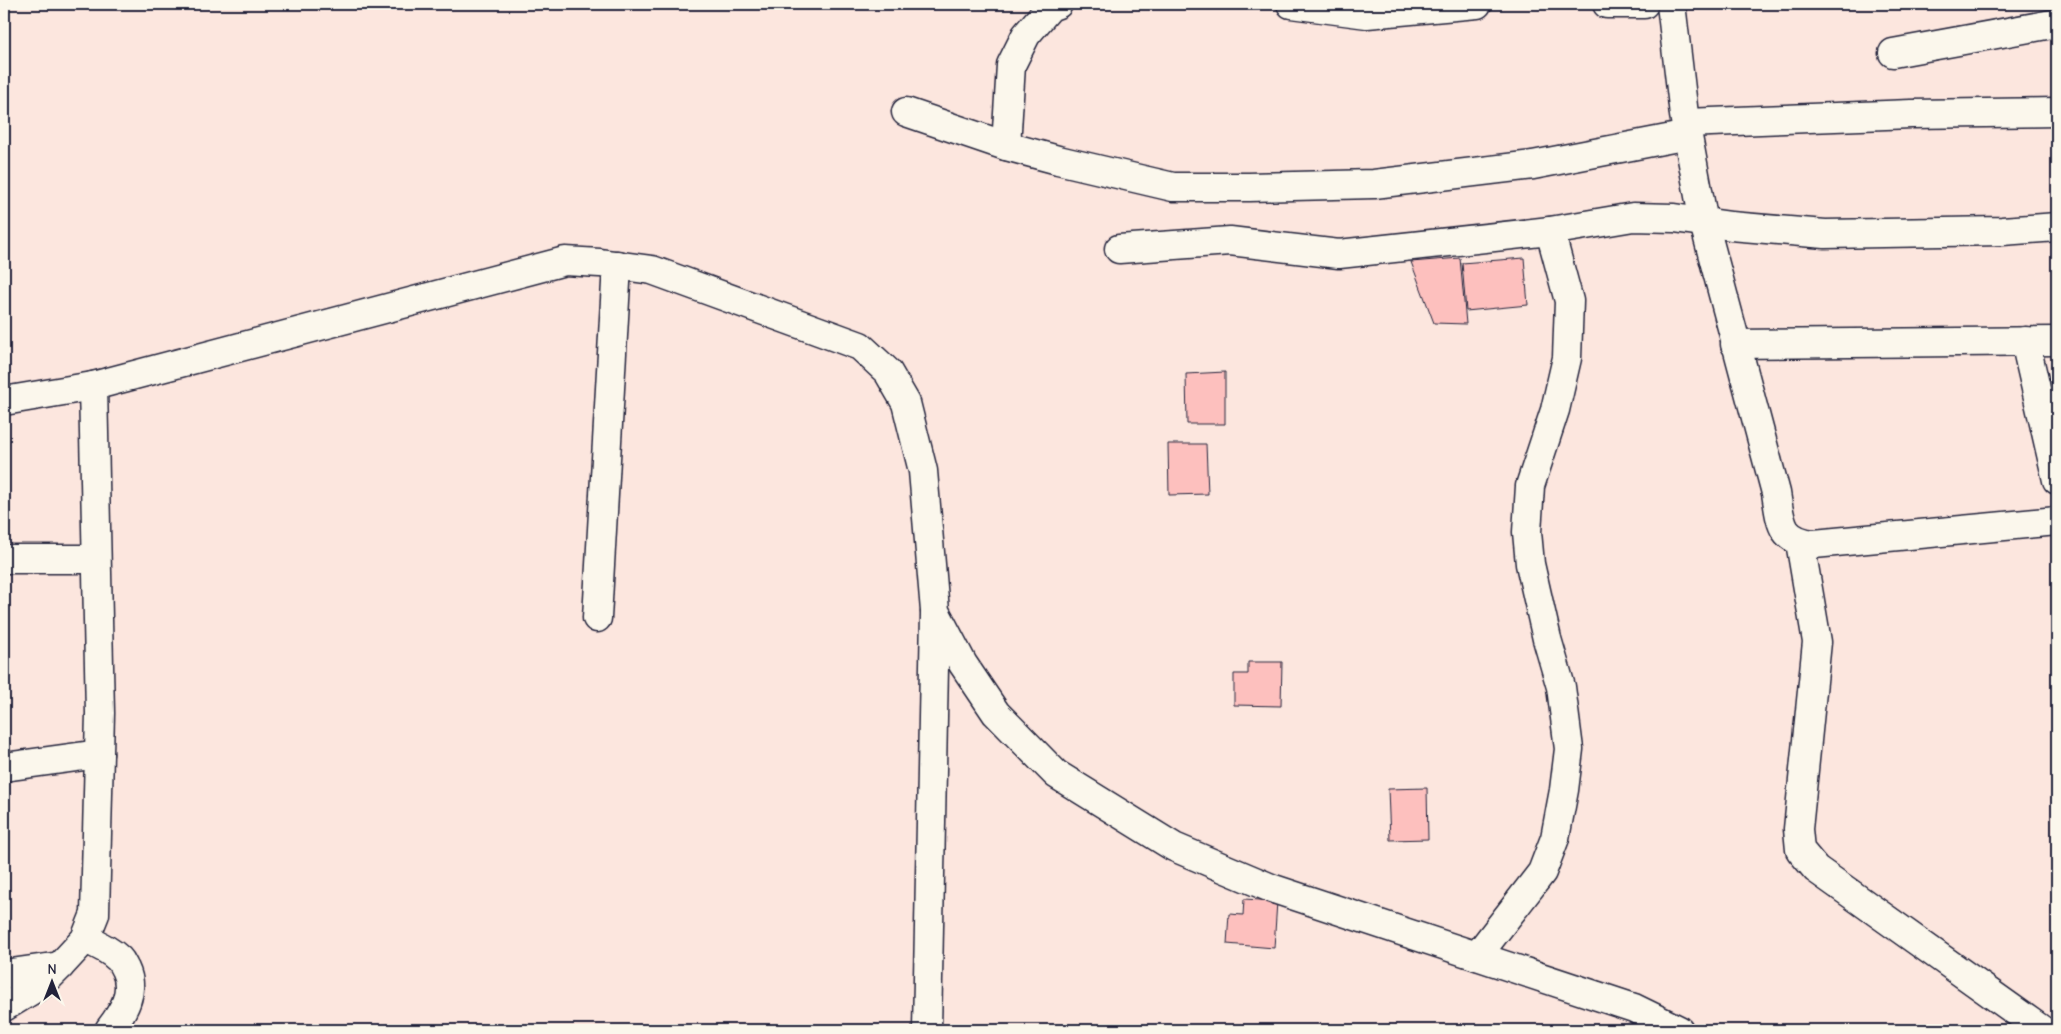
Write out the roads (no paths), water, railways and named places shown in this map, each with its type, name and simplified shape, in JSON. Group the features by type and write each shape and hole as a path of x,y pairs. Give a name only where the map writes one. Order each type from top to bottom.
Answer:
{"street":[{"path":"1006,146 1011,65 1026,35 1050,7 1058,4"},
{"path":"1291,4 1367,14 1477,4"},
{"path":"1607,4 1644,4"},
{"path":"1670,4 1687,129 1704,223 1776,493 1781,523 1788,536 1800,542 1814,544 2057,521"},
{"path":"1893,53 2057,23"},
{"path":"906,112 1006,146 1173,187 1374,184 1533,165 1687,129 1911,114 2057,112"},
{"path":"1119,249 1230,242 1339,254 1550,230 1632,217 1674,218 1704,223 1825,234 2057,227"},
{"path":"1477,956 1542,872 1555,838 1569,749 1561,687 1547,638 1532,572 1527,532 1530,486 1555,410 1567,358 1569,300 1550,230"},
{"path":"4,401 93,386 565,261 652,270 860,346 888,372 906,403 923,471 935,611 927,1030"},
{"path":"597,618 617,265"},
{"path":"2025,341 2057,480"},
{"path":"1735,344 2057,341"},
{"path":"4,1007 42,984 60,966 85,939 95,914 100,714 93,386"},
{"path":"1800,542 1817,642 1798,828 1800,850 1816,869 2042,1030"},
{"path":"4,558 96,559"},
{"path":"935,611 963,664 996,713 1056,774 1174,847 1272,888 1634,1008 1679,1030"},
{"path":"4,767 99,754"},
{"path":"85,939 103,947 120,960 129,979 129,994 121,1016 109,1030"},
{"path":"4,974 60,966"}]}
